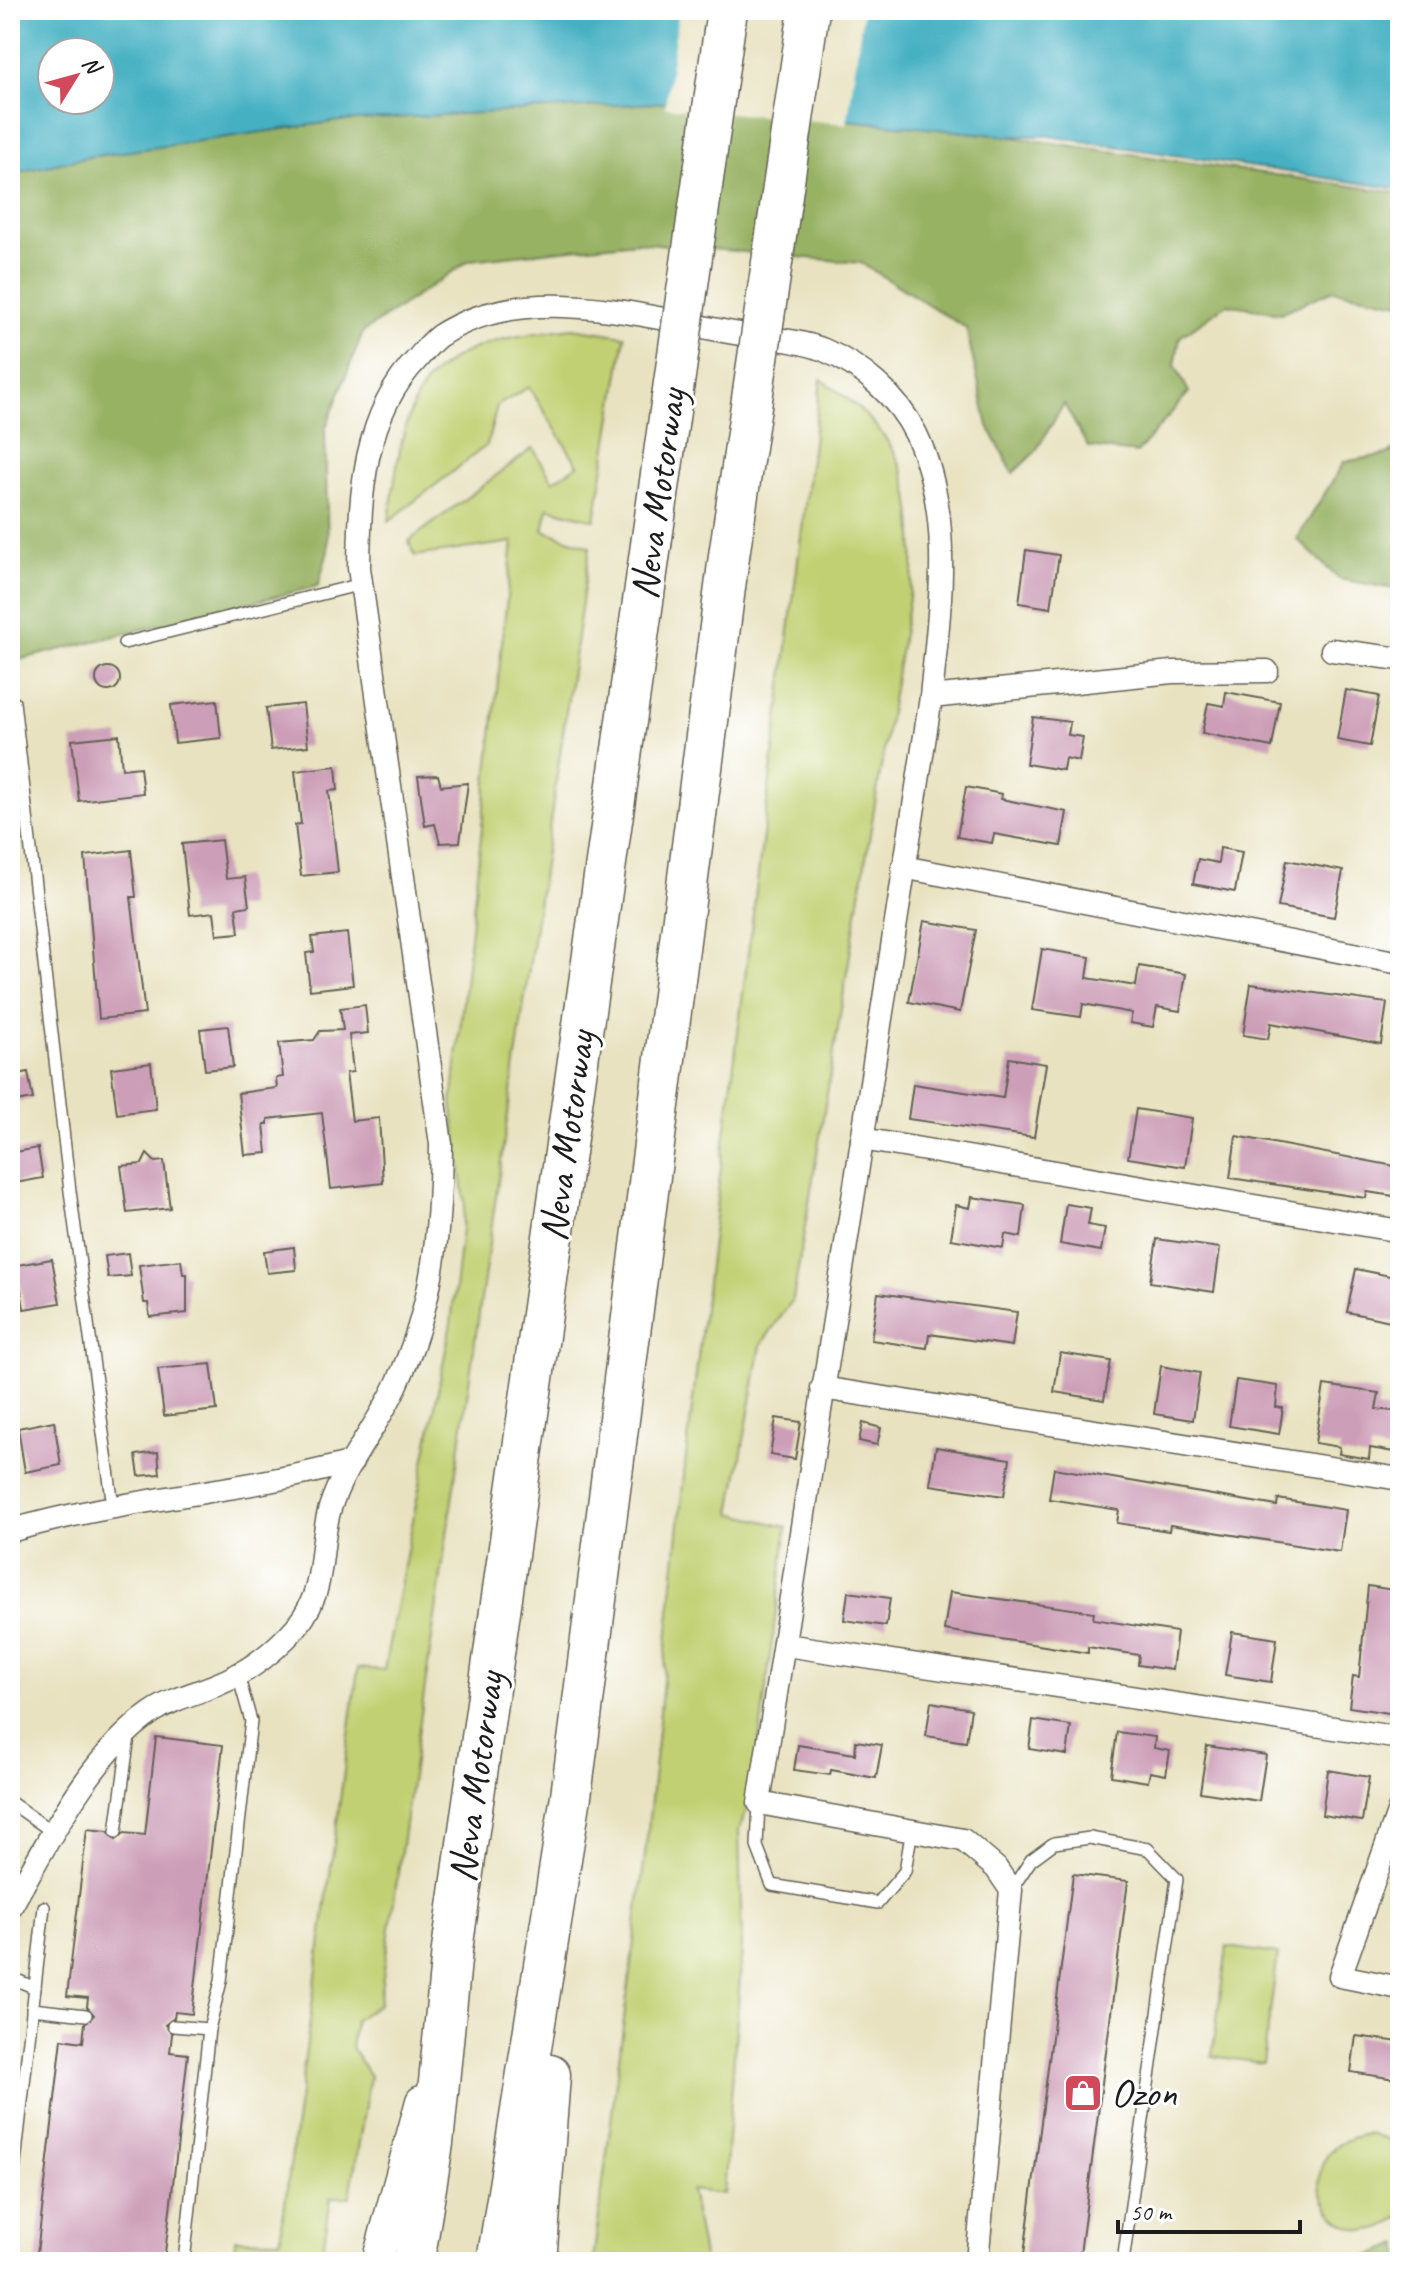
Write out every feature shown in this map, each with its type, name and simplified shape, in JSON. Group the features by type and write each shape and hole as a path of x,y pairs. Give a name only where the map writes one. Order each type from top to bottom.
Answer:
{"highway":[{"name":"Neva Motorway","path":"414,2262 433,2143 452,1950 727,10"},
{"name":"Neva Motorway","path":"497,2262 571,1796 729,556 809,10"},
{"path":"536,2262 571,1796"}],"street":[{"path":"10,1908 78,1793 129,1732 150,1713 186,1693 238,1675 290,1634 319,1586 330,1509 352,1462 396,1386 425,1313 440,1229 441,1144 362,584 363,476 379,417 404,372 437,337 484,314 536,307 595,309 822,349 867,374 891,399 915,433 931,475 940,529 942,586 931,697 759,1803 963,1840 996,1868 1011,1890 977,2262"},
{"path":"1332,650 1400,659"},
{"path":"931,697 1172,672 1267,671"},
{"path":"903,867 1400,963"},
{"path":"862,1139 1400,1231"},
{"path":"822,1388 1400,1479"},
{"path":"10,1531 113,1506 301,1476 352,1462"},
{"path":"786,1645 1400,1738"},
{"path":"1400,1807 1340,1976 1400,1988"},
{"path":"377,2262 414,2137 452,1950"}],"lane":[{"path":"124,643 362,584"},
{"path":"14,702 70,1191 113,1506"},
{"path":"184,2262 209,2029 221,1981 251,1721 238,1675"},
{"path":"116,1832 129,1732"},
{"path":"10,1802 54,1833"},
{"path":"759,1803 757,1846 772,1885 848,1898 878,1903 905,1871 912,1829"},
{"path":"1011,1890 1031,1860 1054,1843 1090,1838 1148,1849 1177,1879 1123,2262"},
{"path":"10,2207 44,1907"},
{"path":"10,1977 35,1988"},
{"path":"32,2009 86,2015"},
{"path":"173,2026 209,2029"}],"green space":[{"path":"671,102 1005,136 1400,193 1400,303 1333,290 1281,313 1227,304 1180,337 1175,365 1189,392 1137,453 1088,447 1064,404 1035,452 1013,473 988,426 966,328 861,263 636,242 470,260 363,332 325,430 328,551 318,586 10,662 10,174 88,157 339,121"},
{"path":"573,328 625,336 595,520 548,508 543,530 590,547 379,2004 355,2020 351,2047 370,2076 350,2197 331,2197 321,2262 234,2262 235,2239 280,2240 358,1668 384,1670 451,1323 465,1203 452,1103 513,542 415,556 409,541 533,448 553,481 578,465 529,387 497,406 487,445 389,521 397,466 406,427 419,393 443,366 460,355 496,341"},
{"path":"821,379 870,419 898,461 907,484 911,510 913,574 793,1299 761,1345 731,1513 787,1527 752,1795 739,1830 742,1948 724,2194 691,2190 704,2262 593,2262 647,1839 684,1474 722,1158"},
{"path":"1400,445 1400,590 1339,579 1297,539 1344,462 1388,454"},
{"path":"1227,1947 1278,1954 1263,2063 1212,2056"},
{"path":"1368,2134 1385,2138 1400,2147 1400,2216 1377,2229 1355,2228 1337,2218 1325,2201 1320,2181 1324,2161 1340,2144"},
{"path":"1400,2244 1400,2262 1352,2262"}],"water":[{"path":"10,10 1400,10 1400,189 1048,136 1005,136 671,102 339,121 88,157 10,174"}],"pier":[{"path":"679,10 863,10 847,124 665,107"}],"building":[{"path":"1026,550 1059,555 1051,608 1019,603"},
{"path":"108,667 119,674 120,679 113,690 108,691 97,684 96,679 103,668"},
{"path":"1346,690 1379,696 1370,746 1337,740"},
{"path":"1226,692 1280,702 1272,747 1202,733 1208,703 1224,706"},
{"path":"217,700 221,738 175,743 171,705"},
{"path":"303,704 308,746 271,750 266,708"},
{"path":"1033,717 1070,722 1068,735 1083,737 1079,761 1065,758 1063,770 1026,764"},
{"path":"119,735 122,769 140,767 143,793 79,801 72,740"},
{"path":"336,766 338,790 329,791 338,872 301,876 295,825 301,824 295,771"},
{"path":"438,775 441,786 468,783 460,842 440,843 435,824 425,826 418,776"},
{"path":"966,787 1002,794 1001,799 1067,812 1061,846 994,834 992,843 957,837"},
{"path":"221,840 226,879 245,877 249,906 236,908 239,933 217,935 214,912 190,915 182,844"},
{"path":"1220,848 1242,852 1235,892 1193,884 1198,859 1218,863"},
{"path":"131,850 136,897 131,897 145,1014 99,1019 85,856"},
{"path":"1287,860 1343,871 1334,917 1278,907"},
{"path":"924,921 976,930 960,1012 909,1002"},
{"path":"347,933 353,985 310,990 306,953 314,952 312,937"},
{"path":"1042,949 1090,957 1087,978 1136,986 1139,966 1186,974 1180,1011 1157,1007 1153,1027 1130,1023 1132,1013 1083,1004 1081,1017 1032,1010"},
{"path":"1251,984 1387,1003 1381,1044 1271,1023 1268,1039 1243,1035"},
{"path":"365,1005 368,1033 349,1035 353,1072 346,1073 352,1121 379,1118 383,1183 331,1189 322,1113 268,1119 268,1124 264,1124 267,1153 245,1155 238,1093 277,1088 276,1078 283,1077 279,1043 314,1040 320,1031 343,1030 340,1008"},
{"path":"228,1026 233,1067 205,1070 200,1029"},
{"path":"1009,1058 1046,1064 1034,1137 908,1119 913,1084 1003,1098"},
{"path":"151,1063 156,1109 117,1114 111,1068"},
{"path":"28,1072 33,1099 10,1103 10,1076"},
{"path":"1136,1109 1192,1118 1185,1167 1128,1158"},
{"path":"1236,1136 1400,1167 1400,1197 1367,1192 1366,1198 1230,1178"},
{"path":"38,1148 43,1178 10,1184 10,1153"},
{"path":"147,1154 155,1162 164,1161 170,1208 127,1213 121,1166 142,1164"},
{"path":"972,1197 1025,1205 1021,1237 1005,1234 1003,1248 951,1239 956,1205 970,1208"},
{"path":"1066,1204 1091,1208 1088,1225 1105,1228 1101,1251 1060,1244"},
{"path":"1157,1239 1220,1248 1214,1292 1150,1282"},
{"path":"294,1247 296,1270 267,1273 264,1251"},
{"path":"128,1253 131,1276 108,1278 105,1256"},
{"path":"52,1259 60,1303 24,1309 17,1265"},
{"path":"181,1260 183,1274 187,1274 187,1313 150,1317 148,1303 144,1303 139,1265"},
{"path":"1356,1269 1400,1278 1400,1323 1347,1312"},
{"path":"878,1293 1017,1312 1012,1346 929,1334 927,1348 871,1340"},
{"path":"1060,1353 1111,1361 1104,1400 1054,1392"},
{"path":"211,1364 217,1410 164,1416 158,1369"},
{"path":"1161,1366 1200,1373 1193,1420 1154,1414"},
{"path":"1236,1380 1278,1386 1276,1407 1283,1408 1279,1434 1229,1426"},
{"path":"1324,1385 1379,1393 1376,1409 1400,1412 1400,1453 1370,1448 1369,1459 1339,1454 1340,1447 1315,1443"},
{"path":"776,1418 801,1422 795,1459 770,1455"},
{"path":"54,1421 61,1465 25,1472 18,1428"},
{"path":"863,1423 881,1428 877,1445 859,1441"},
{"path":"936,1447 1010,1459 1004,1496 930,1485"},
{"path":"158,1452 160,1474 139,1476 136,1455"},
{"path":"1054,1468 1277,1506 1278,1499 1346,1510 1340,1552 1170,1525 1169,1531 1117,1523 1119,1510 1049,1499"},
{"path":"1368,1586 1400,1591 1400,1686 1396,1714 1349,1707 1353,1676 1359,1677"},
{"path":"848,1592 890,1598 886,1626 844,1620"},
{"path":"950,1592 1094,1612 1093,1619 1177,1632 1172,1670 1138,1665 1139,1655 1088,1647 1088,1653 944,1630"},
{"path":"1232,1632 1277,1639 1271,1682 1225,1675"},
{"path":"931,1702 971,1709 966,1742 926,1736"},
{"path":"1033,1720 1071,1726 1067,1755 1029,1749"},
{"path":"1117,1732 1155,1737 1154,1748 1170,1751 1166,1775 1150,1772 1148,1782 1111,1776"},
{"path":"156,1737 223,1745 192,2014 175,2012 174,2018 165,2025 172,2034 170,2052 188,2054 164,2262 36,2262 62,2039 83,2042 85,2023 94,2015 87,2007 88,1998 67,1996 87,1829 108,1831 116,1840 124,1833 145,1835"},
{"path":"856,1741 882,1745 876,1778 831,1770 830,1775 794,1770 798,1745 855,1754"},
{"path":"1207,1746 1266,1755 1259,1801 1200,1792"},
{"path":"1328,1770 1369,1777 1362,1821 1322,1815"},
{"path":"1073,1874 1128,1881 1079,2262 1023,2262"},
{"path":"1356,2036 1400,2042 1395,2079 1351,2072"}],"place":[{"name":"Ozon","path":"1083,2093"}]}
